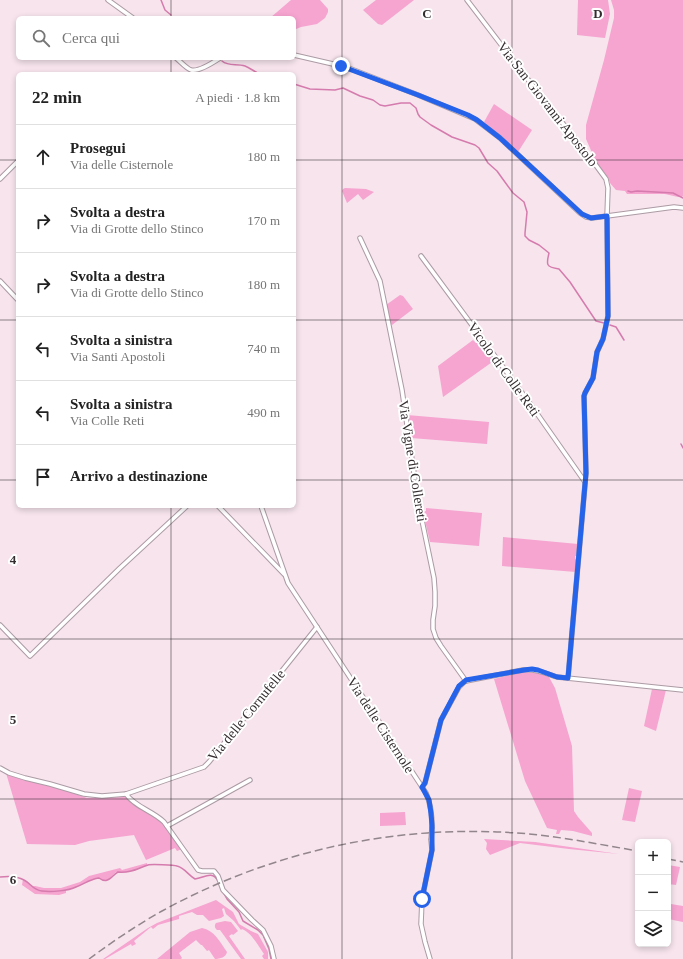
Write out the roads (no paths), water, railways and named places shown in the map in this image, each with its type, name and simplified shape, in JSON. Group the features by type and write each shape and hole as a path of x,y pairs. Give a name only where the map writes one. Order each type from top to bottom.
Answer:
{"street":[{"path":"108,0 130,16"},
{"name":"Via San Giovanni Apostolo","path":"467,0 604,177 608,188 608,316 603,339 597,352 593,378 584,396 586,473 568,678"},
{"path":"296,55 346,67 474,118 500,138 582,214 591,218 674,207 683,208"},
{"path":"178,60 189,69 193,70 200,69 216,60"},
{"path":"0,179 16,163"},
{"name":"Via Vigne di Collereti","path":"360,238 380,281 402,390 417,494 434,578 435,606 433,629 441,646 466,680"},
{"name":"Vicolo di Colle Reti","path":"421,256 585,482"},
{"path":"0,281 16,298"},
{"path":"0,625 30,656 120,568 185,508"},
{"path":"220,508 285,575"},
{"name":"Via delle Cisternole","path":"262,508 288,583 422,787 429,800 432,827 432,850 422,899 421,924 430,959"},
{"name":"Via delle Cornufelle","path":"0,768 19,776 53,784 89,796 105,796 126,794 204,766 209,762 317,627"},
{"path":"422,787 425,783 441,720 459,686 466,680 532,669 557,677 683,690"},
{"path":"167,826 250,780"},
{"path":"126,794 161,819 198,870 214,871 218,876 223,890 263,930 271,946 274,959"}],"waterway":[{"path":"161,0 165,10 171,15"},
{"path":"222,61 227,64 245,66 256,72"},
{"path":"296,85 310,89 335,90 343,88 385,106 410,103 416,108 420,117 431,125 452,137 475,145 479,148 488,163 497,171 513,193 524,202 527,212 525,236 549,253 547,260 548,265 559,269 570,282 596,321 604,323"},
{"path":"628,191 673,193 683,198"},
{"path":"610,325 616,327 624,340"},
{"path":"681,444 683,448"},
{"path":"0,877 6,876 18,878 39,890 59,891 73,888 90,880 99,878 105,881 118,872 130,871 148,865 158,865 180,867 195,879 210,875 218,881"},
{"path":"223,892 227,899 239,912 243,921 258,930 263,935 269,949 271,959"}],"railway":[{"path":"89,959 143,922 201,891 241,874 282,860 367,840 410,834 497,832 550,836 635,850"},
{"path":"671,860 683,862"}]}
